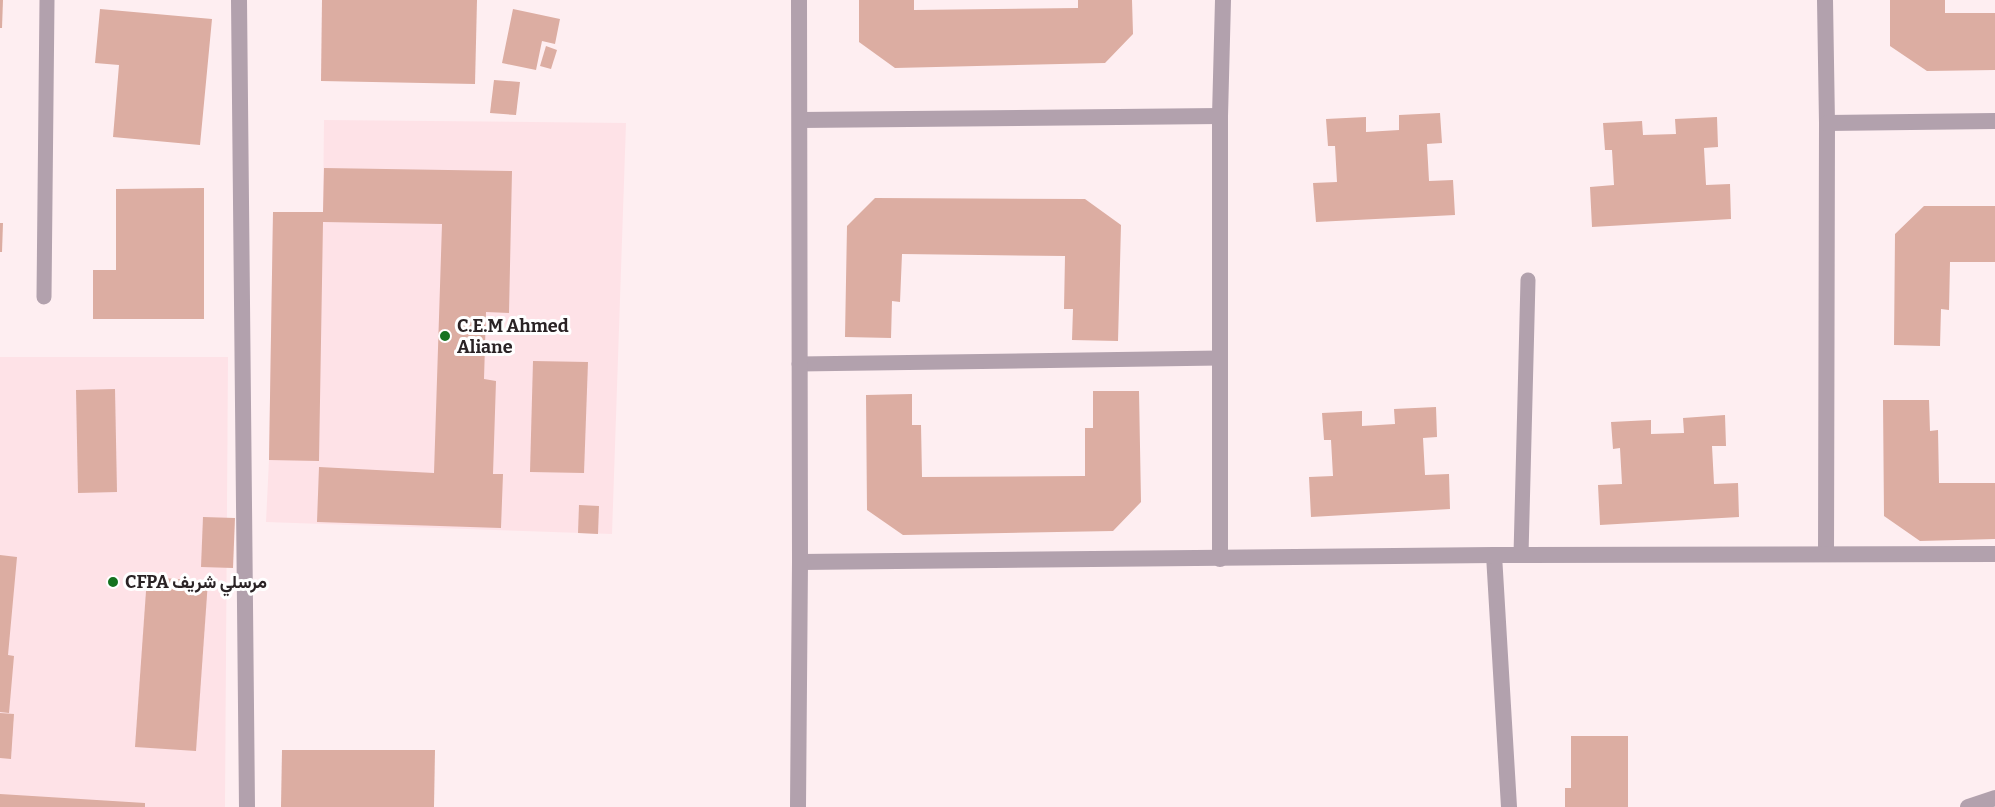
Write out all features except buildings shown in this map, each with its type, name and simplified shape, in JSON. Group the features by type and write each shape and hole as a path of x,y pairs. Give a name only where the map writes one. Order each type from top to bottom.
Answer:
{"street":[{"path":"240,0 247,807"},
{"path":"798,807 799,0"},
{"path":"1220,559 1220,116 1223,0"},
{"path":"1825,0 1826,554"},
{"path":"800,120 1220,116"},
{"path":"1827,123 1995,121"},
{"path":"800,562 1494,555 1995,554"},
{"path":"1494,555 1509,807"},
{"path":"1968,807 1995,798"}],"lane":[{"path":"44,297 47,0"},
{"path":"1521,555 1528,280"},
{"path":"799,364 1220,358"}],"shaded area":[{"name":"C.E.M Ahmed Aliane","path":"324,120 626,123 612,534 266,522 273,212 323,212"},
{"name":"CFPA مرسلي شريف","path":"0,357 228,357 225,807 0,807"}],"place":[{"name":"C.E.M Ahmed Aliane","path":"445,336"},
{"name":"CFPA مرسلي شريف","path":"113,582"}]}
